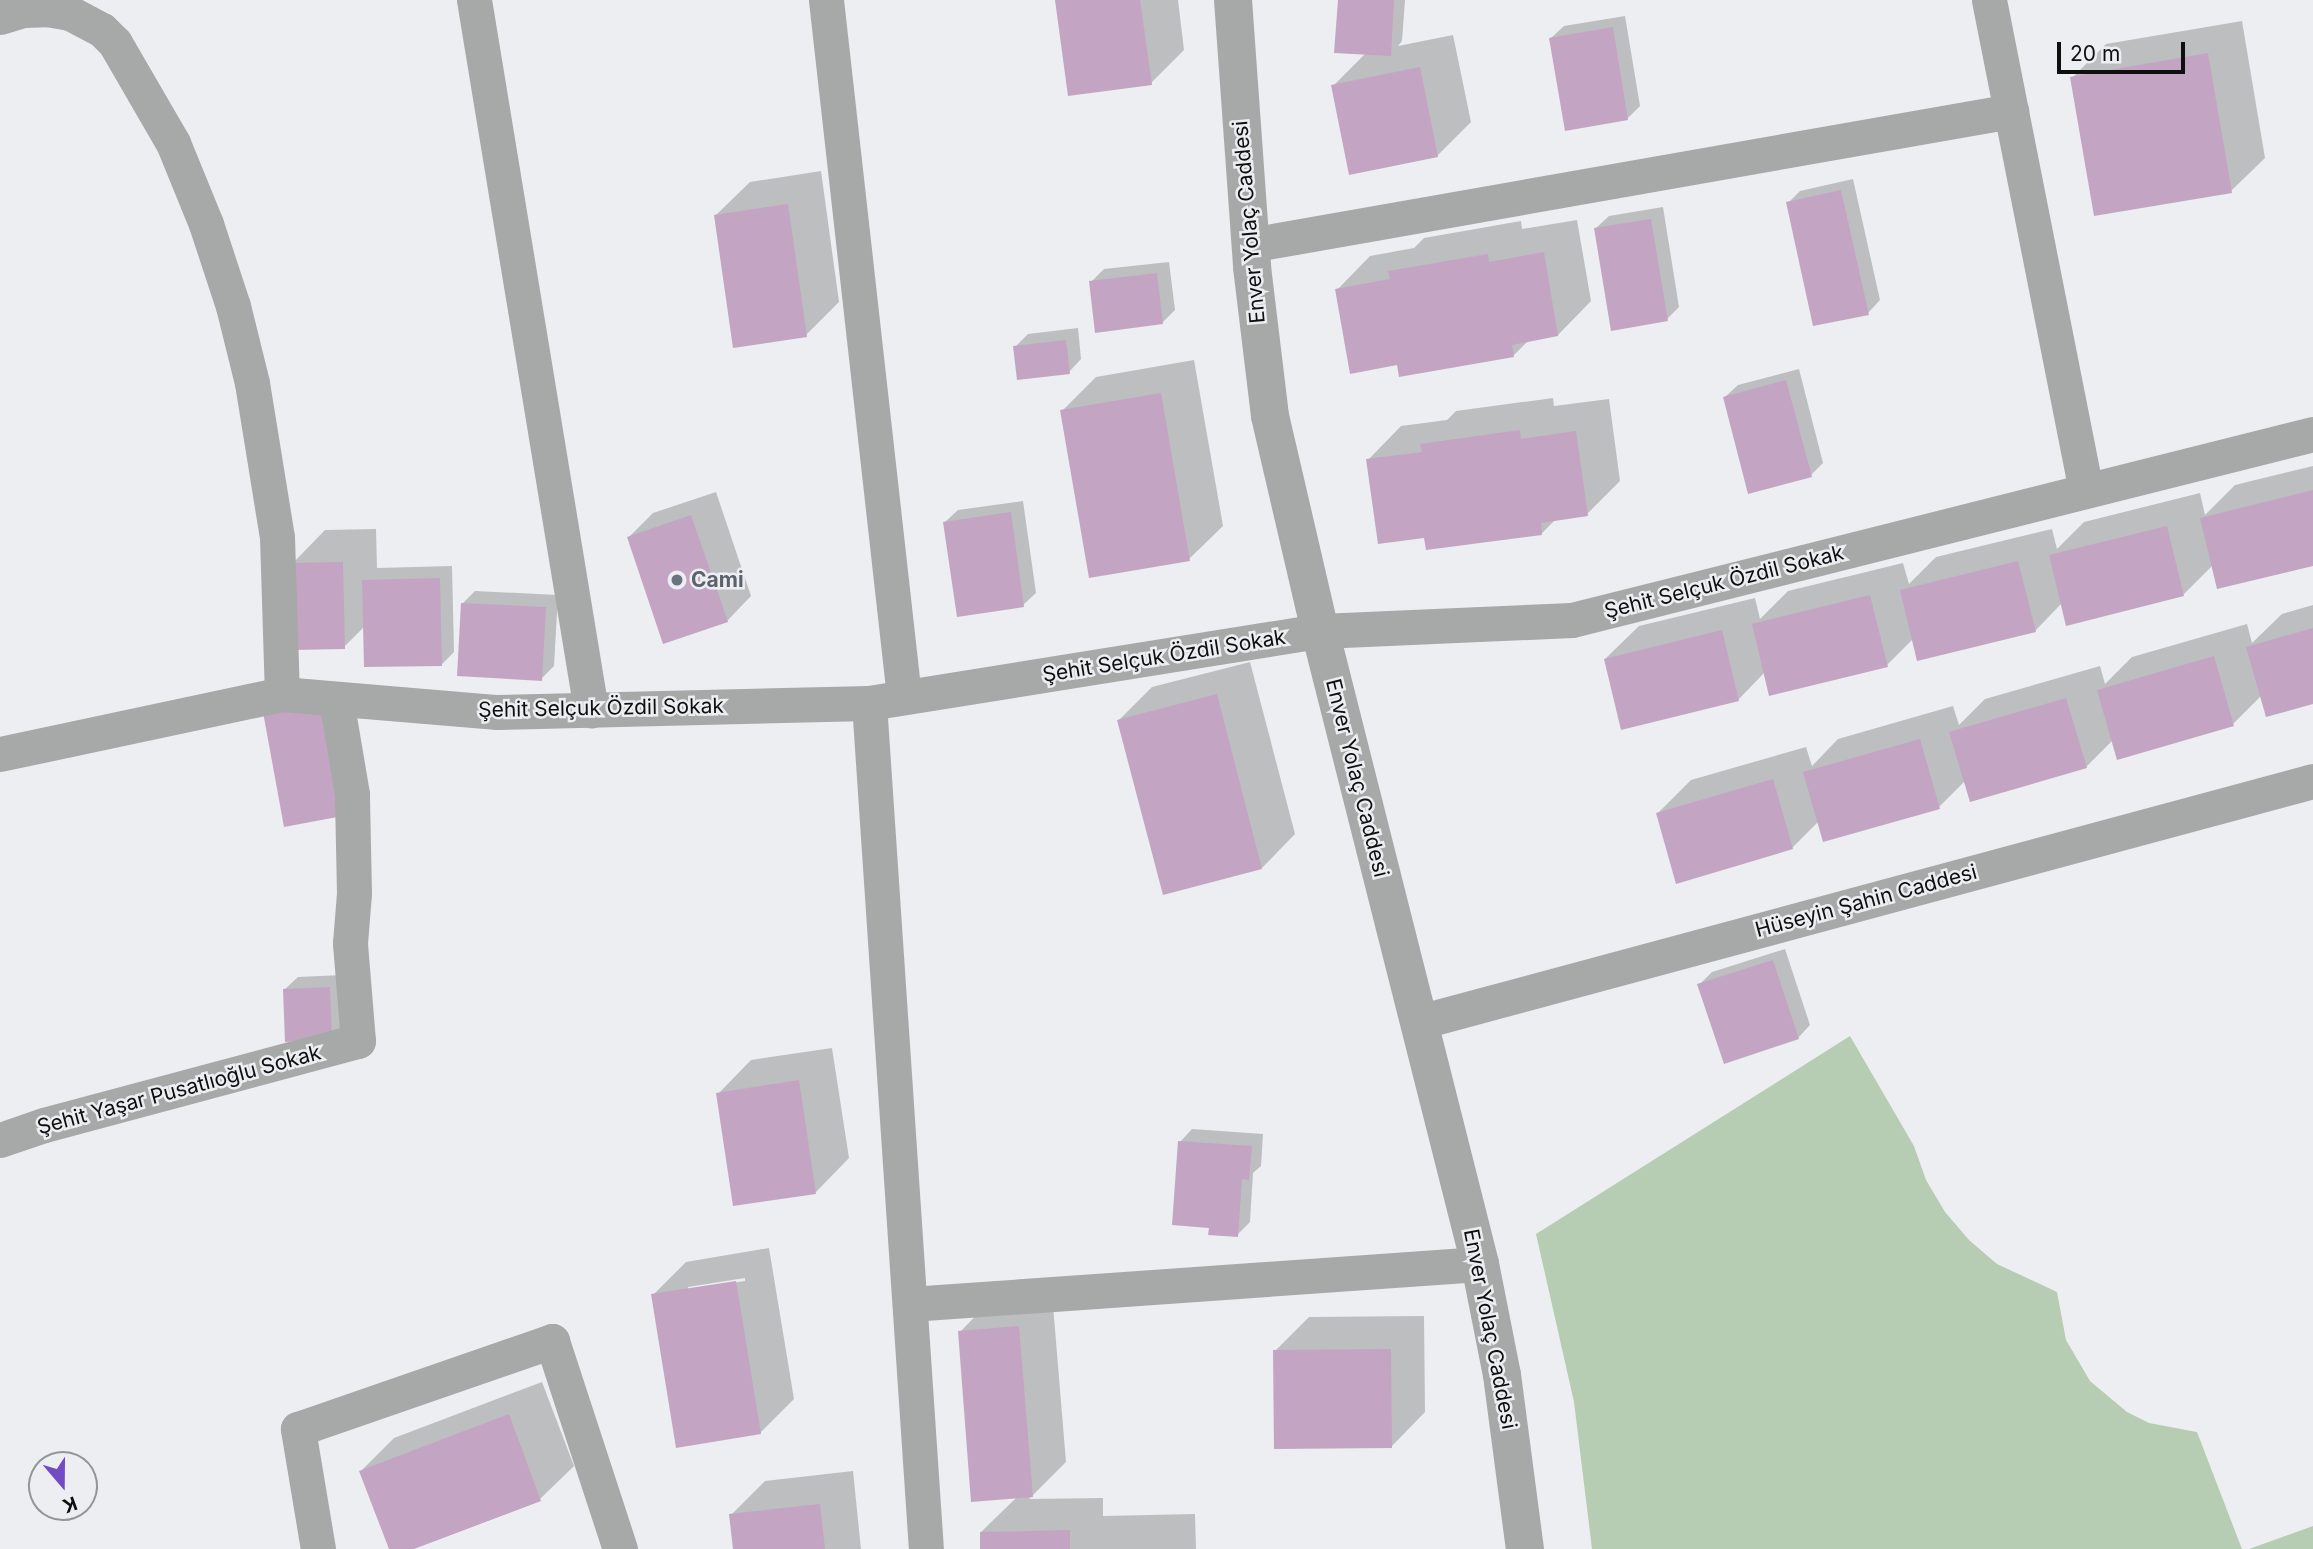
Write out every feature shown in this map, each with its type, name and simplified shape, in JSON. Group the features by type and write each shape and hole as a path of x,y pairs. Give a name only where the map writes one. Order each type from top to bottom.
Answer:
{"street":[{"path":"474,0 591,710"},
{"path":"826,0 904,697"},
{"name":"Enver Yolaç Caddesi","path":"1233,0 1250,245 1270,416 1320,631 1480,1264 1504,1388 1525,1549"},
{"path":"1989,0 2086,491"},
{"path":"0,17 23,10 47,9 70,13 102,30 115,43 173,143 217,259 252,383 276,537 282,616 282,694"},
{"path":"1250,245 2011,111"},
{"name":"Şehit Selçuk Özdil Sokak","path":"0,754 282,694 497,712 869,703 1320,631 1572,620 2313,434"},
{"name":"Şehit Yaşar Pusatlıoğlu Sokak","path":"0,1140 44,1125 358,1041 350,943 355,880 352,794 336,699"},
{"path":"869,703 926,1549"},
{"name":"Hüseyin Şahin Caddesi","path":"1419,1022 2313,781"},
{"path":"910,1304 1480,1264"},
{"path":"318,1549 298,1429 552,1341 620,1549"}],"green space":[{"path":"1850,1036 1914,1146 1926,1180 1945,1212 1969,1240 1997,1264 2057,1292 2066,1340 2090,1381 2127,1412 2149,1423 2197,1432 2242,1549 1592,1549 1574,1402 1536,1234"},
{"path":"2313,1526 2313,1549 2249,1549"}],"building":[{"path":"1055,0 1140,0 1152,85 1068,96"},
{"path":"1338,0 1394,0 1391,56 1334,53"},
{"path":"1613,27 1628,120 1565,131 1549,38"},
{"path":"2208,53 2232,193 2094,216 2070,77"},
{"path":"1420,67 1438,157 1349,175 1331,85"},
{"path":"1841,190 1869,315 1813,326 1786,202"},
{"path":"788,204 807,337 733,348 714,215"},
{"path":"1651,219 1668,321 1611,331 1594,228"},
{"path":"1544,252 1558,336 1512,345 1514,357 1399,377 1397,365 1350,374 1335,289 1390,279 1388,271 1488,254 1489,262"},
{"path":"1157,273 1163,324 1095,333 1089,281"},
{"path":"1066,340 1070,374 1017,380 1013,346"},
{"path":"1786,380 1812,477 1748,494 1723,397"},
{"path":"1161,393 1190,561 1089,578 1060,410"},
{"path":"1520,430 1521,439 1576,431 1588,516 1541,523 1542,535 1426,550 1424,538 1378,544 1366,459 1422,452 1420,444"},
{"path":"2313,490 2313,566 2217,589 2200,518"},
{"path":"1011,512 1024,607 957,617 943,522"},
{"name":"Cami","path":"691,515 728,622 663,644 627,537"},
{"path":"2167,526 2184,596 2066,626 2049,555"},
{"path":"2018,561 2036,632 1917,661 1900,590"},
{"path":"343,562 345,649 292,650 290,563"},
{"path":"440,578 442,666 364,667 362,580"},
{"path":"1870,595 1888,667 1769,696 1752,624"},
{"path":"461,603 546,607 542,681 457,676"},
{"path":"2313,628 2313,704 2266,717 2246,647"},
{"path":"1722,630 1739,701 1621,730 1604,659"},
{"path":"2214,656 2234,726 2117,760 2097,690"},
{"path":"1217,694 1262,869 1163,895 1117,720"},
{"path":"2066,698 2087,768 1970,802 1949,732"},
{"path":"326,700 348,815 284,827 263,712"},
{"path":"1920,739 1940,809 1823,842 1803,772"},
{"path":"1773,779 1793,849 1676,884 1656,813"},
{"path":"1773,960 1799,1039 1724,1064 1697,984"},
{"path":"330,987 332,1039 285,1042 283,989"},
{"path":"799,1080 816,1194 733,1206 716,1093"},
{"path":"1178,1141 1252,1146 1249,1180 1242,1179 1238,1237 1208,1235 1209,1228 1172,1225"},
{"path":"736,1281 761,1434 676,1448 651,1294"},
{"path":"1019,1326 1033,1497 971,1502 958,1331"},
{"path":"1391,1349 1392,1448 1274,1449 1273,1350"},
{"path":"509,1414 541,1501 414,1549 389,1549 359,1471"},
{"path":"820,1504 825,1549 733,1549 729,1514"},
{"path":"1070,1530 1070,1549 980,1549 980,1532"}],"place":[{"name":"Cami","path":"677,580"}]}
